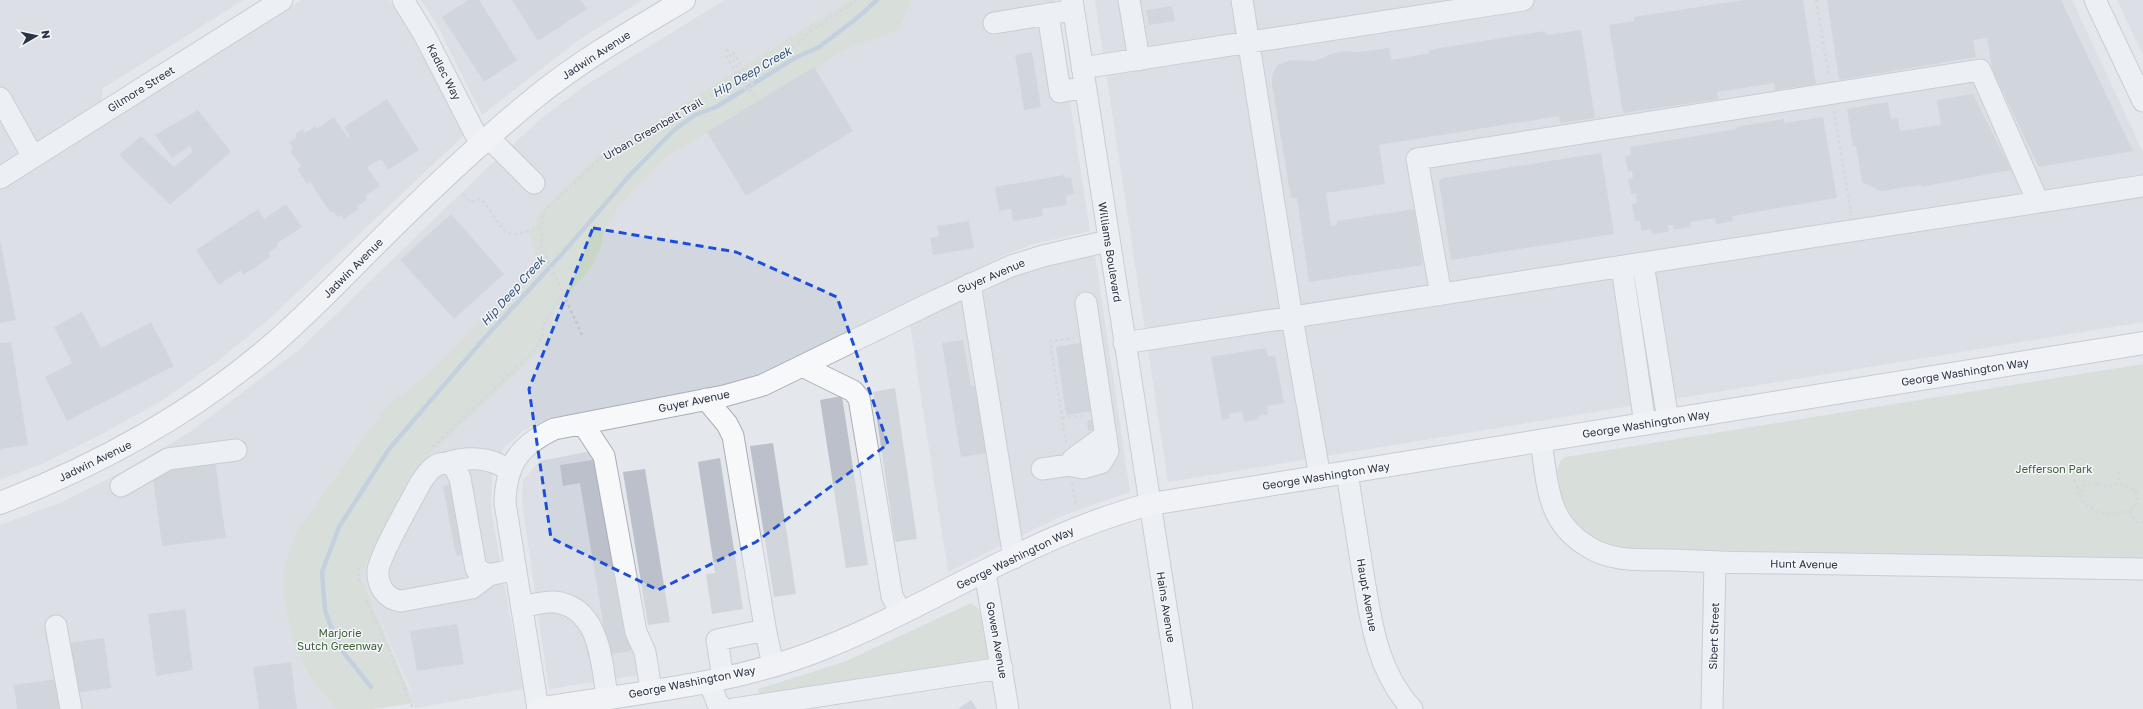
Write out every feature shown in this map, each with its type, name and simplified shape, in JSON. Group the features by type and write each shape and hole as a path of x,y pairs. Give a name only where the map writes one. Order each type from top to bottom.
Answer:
{"main road":[{"name":"Jadwin Avenue","path":"0,503 82,468 133,442 216,388 289,329 485,142 536,97 568,72 599,51 684,0"},
{"name":"George Washington Way","path":"538,709 716,679 773,665 821,650 1084,525 1151,504 1542,442 1668,420 2143,343"}],"street":[{"name":"Gilmore Street","path":"0,178 282,0"},
{"name":"Kadlec Way","path":"403,0 485,142 534,183"},
{"path":"1129,0 1139,60"},
{"path":"1242,0 1292,318 1320,477"},
{"path":"1048,14 1060,92 1083,78 1139,60 1523,0"},
{"path":"2095,0 2143,101"},
{"path":"994,23 1048,14 1072,5"},
{"name":"Williams Boulevard","path":"1072,5 1124,343 1151,504"},
{"path":"1441,295 1418,159 1831,93 1980,70 2038,202"},
{"path":"0,98 33,157"},
{"path":"1124,343 2143,186"},
{"name":"Guyer Avenue","path":"538,709 505,503 509,471 525,447 538,437 554,429 706,399 763,385 970,284 1011,266 1036,258 1108,240"},
{"path":"1643,264 1668,420"},
{"path":"1622,267 1646,424"},
{"path":"970,284 1014,558"},
{"path":"1042,470 1069,463 1083,468 1101,463 1108,451 1086,303"},
{"path":"802,366 853,391 859,398 892,596 901,613"},
{"path":"706,399 727,424 733,436 765,630 773,665"},
{"path":"582,424 604,456 636,632 644,652 651,690"},
{"name":"Hunt Avenue","path":"1542,442 1553,509 1570,533 1586,546 1616,558 1716,562 2143,568"},
{"path":"121,486 168,459 236,450"},
{"path":"509,471 502,465 492,461 464,459 433,467 421,482 380,563 379,580 387,596 394,600 401,601 472,588 489,574 515,569"},
{"path":"447,463 453,465 460,478 476,569 489,574"},
{"name":"Haupt Avenue","path":"1347,473 1370,621 1378,652 1390,677 1404,700 1412,709"},
{"name":"Hains Avenue","path":"1151,504 1182,709"},
{"name":"Sibert Street","path":"1712,709 1716,562"},
{"name":"Gowen Avenue","path":"985,572 1008,709"},
{"path":"522,607 554,602 564,604 584,618 593,628 607,697"},
{"path":"56,626 71,709"},
{"path":"723,709 717,702 717,640 765,630"},
{"path":"734,709 1002,668"}],"path":[{"name":"Urban Greenbelt Trail","path":"582,335 541,245 545,210 597,161 678,112 750,77 857,0"},
{"path":"1816,0 1854,231"},
{"path":"727,49 757,101"},
{"path":"733,52 752,84 751,90"},
{"path":"726,56 745,89 751,90"},
{"path":"463,194 470,202 481,199 492,211 497,224 507,233 518,235 542,226"},
{"path":"1076,505 1050,341 1081,337"},
{"path":"1062,418 1088,414"},
{"path":"2119,471 2119,483"},
{"path":"2074,480 2080,499 2089,509 2107,516 2130,511 2137,502 2136,490 2119,483 2109,487 2098,483 2084,485 2080,499"},
{"path":"2130,511 2136,522 2143,522"}],"highlighted area":[{"path":"593,228 736,252 837,297 888,444 756,542 658,590 551,538 529,389"}],"shaded area":[{"path":"0,0 243,0 102,89 101,105 0,166"},
{"path":"302,0 389,0 411,35 464,135 268,320 215,363 161,401 98,436 41,464 0,480 0,186 40,164"},
{"path":"421,0 643,0 580,39 482,115 436,23"},
{"path":"725,0 849,0 594,159 537,215 535,224 528,231 537,261 431,371 386,406 297,530 284,597 291,635 301,660 314,684 336,709 0,709 0,525 62,502 122,472 190,432 300,349 486,169 543,117 586,85"},
{"path":"912,0 1054,0 1090,231 1034,244 1006,254 771,371 738,384 550,418 523,431 503,449 492,476 491,510 523,689 415,708 410,689 362,579 362,572 410,477 429,455 550,338 550,324 555,310 594,264 601,247 604,232 622,203 665,158 818,68 830,59 864,41 899,31"},
{"path":"1095,0 2072,0 2143,152 2143,322 1168,482"},
{"path":"2117,0 2143,0 2143,55"},
{"path":"1095,255 1130,492 1061,516 948,572 910,325 966,297 987,291 1015,275 1060,261"},
{"path":"602,449 638,675 549,689 522,503 523,480 540,461"}],"green space":[{"name":"Marjorie Sutch Greenway","path":"849,0 912,0 899,31 877,37 837,55 818,68 665,158 622,203 604,232 601,247 594,264 555,310 548,344 429,455 410,477 362,572 362,579 414,703 373,709 336,709 314,684 301,660 291,635 284,597 284,567 297,530 386,406 431,371 537,261 528,231 535,224 537,215 594,159"},
{"name":"Jefferson Park","path":"2143,364 2143,560 1620,548 1594,538 1579,527 1566,507 1558,485 1557,474 1559,464 1565,457"},
{"path":"971,603 978,608 980,613 990,665 761,702 758,689 844,662"}],"building":[{"path":"468,0 479,0 517,60 484,82 442,17"},
{"path":"512,0 581,0 587,9 538,41"},
{"path":"1743,0 1803,0 1816,84 1775,90 1774,83 1717,92 1719,99 1623,113 1609,25 1634,21 1634,17"},
{"path":"1827,0 2061,0 2133,151 2039,167 1992,69 1987,38 1973,40 1976,57 1839,80"},
{"path":"1172,6 1175,21 1149,25 1146,10"},
{"path":"1581,30 1595,118 1560,123 1559,116 1379,145 1385,184 1326,193 1331,226 1337,225 1337,221 1414,209 1423,265 1309,282 1297,198 1291,198 1272,84 1272,76 1277,65 1291,60 1315,61 1334,53 1344,51 1359,52 1389,48 1391,60 1430,53 1429,50 1545,31 1546,35"},
{"path":"1032,52 1041,107 1024,110 1015,55"},
{"path":"814,67 853,131 746,196 707,132"},
{"path":"1973,94 2011,170 1921,187 1921,185 1881,191 1862,182 1856,146 1853,147 1847,109 1888,102 1891,119 1898,118 1900,131 1941,125 1937,100"},
{"path":"387,99 419,150 388,170 381,159 367,167 380,186 365,196 367,200 357,206 359,209 344,219 341,215 338,217 333,211 330,212 310,182 307,184 297,169 301,166 290,151 293,149 289,142 297,137 295,134 302,129 305,133 315,126 316,129 334,117 348,138 350,136 344,127"},
{"path":"198,110 231,152 170,205 119,155 141,136 174,167 192,152 190,146 172,158 155,135"},
{"path":"1823,117 1837,198 1732,216 1733,221 1716,224 1715,218 1690,222 1691,227 1674,230 1673,225 1668,225 1669,232 1652,234 1651,229 1641,231 1640,221 1635,221 1632,204 1637,203 1636,194 1631,194 1628,179 1633,178 1632,171 1628,172 1625,156 1631,155 1630,147 1736,129 1736,127 1784,119 1784,123"},
{"path":"1601,153 1614,234 1451,260 1439,182 1442,178"},
{"path":"1064,175 1065,178 1071,177 1074,194 1067,195 1067,205 1042,209 1043,216 1013,221 1011,209 999,211 995,187"},
{"path":"286,204 302,227 276,244 278,246 268,253 271,257 243,275 241,270 219,285 196,250 258,209 264,219"},
{"path":"451,214 504,274 454,319 400,260"},
{"path":"969,221 974,248 933,255 930,238 939,236 937,226"},
{"path":"0,240 16,320 0,323"},
{"path":"82,312 101,348 151,322 174,366 67,421 45,377 72,363 54,327"},
{"path":"963,340 971,386 977,385 989,453 961,457 942,343"},
{"path":"11,342 28,445 0,449 0,343"},
{"path":"1086,342 1100,410 1066,415 1056,347"},
{"path":"1266,348 1268,357 1275,355 1284,403 1267,406 1268,414 1258,416 1259,419 1244,422 1242,411 1229,414 1230,418 1222,420 1211,357"},
{"path":"895,388 917,539 895,542 873,392"},
{"path":"842,396 868,565 846,568 820,400"},
{"path":"1097,419 1099,429 1088,431 1087,421"},
{"path":"773,443 796,594 774,597 750,446"},
{"path":"720,458 743,609 712,614 706,574 715,573 698,462"},
{"path":"599,459 631,651 588,658 585,638 605,635 580,483 563,486 560,465"},
{"path":"215,461 226,538 162,546 152,470"},
{"path":"645,469 670,622 648,625 623,472"},
{"path":"467,481 480,552 456,556 443,486"},
{"path":"185,609 193,670 156,676 148,614"},
{"path":"457,624 464,664 417,671 410,631"},
{"path":"104,638 111,688 75,693 68,643"},
{"path":"291,662 297,709 259,709 253,667"},
{"path":"56,679 60,709 17,709 14,685"},
{"path":"971,700 977,709 958,709"}],"waterway":[{"name":"Hip Deep Creek","path":"371,687 344,653 333,632 325,610 322,572 339,527 389,449 481,342 562,254 630,175 674,130 695,115 716,107 795,58 819,47 856,19 877,0"}]}
